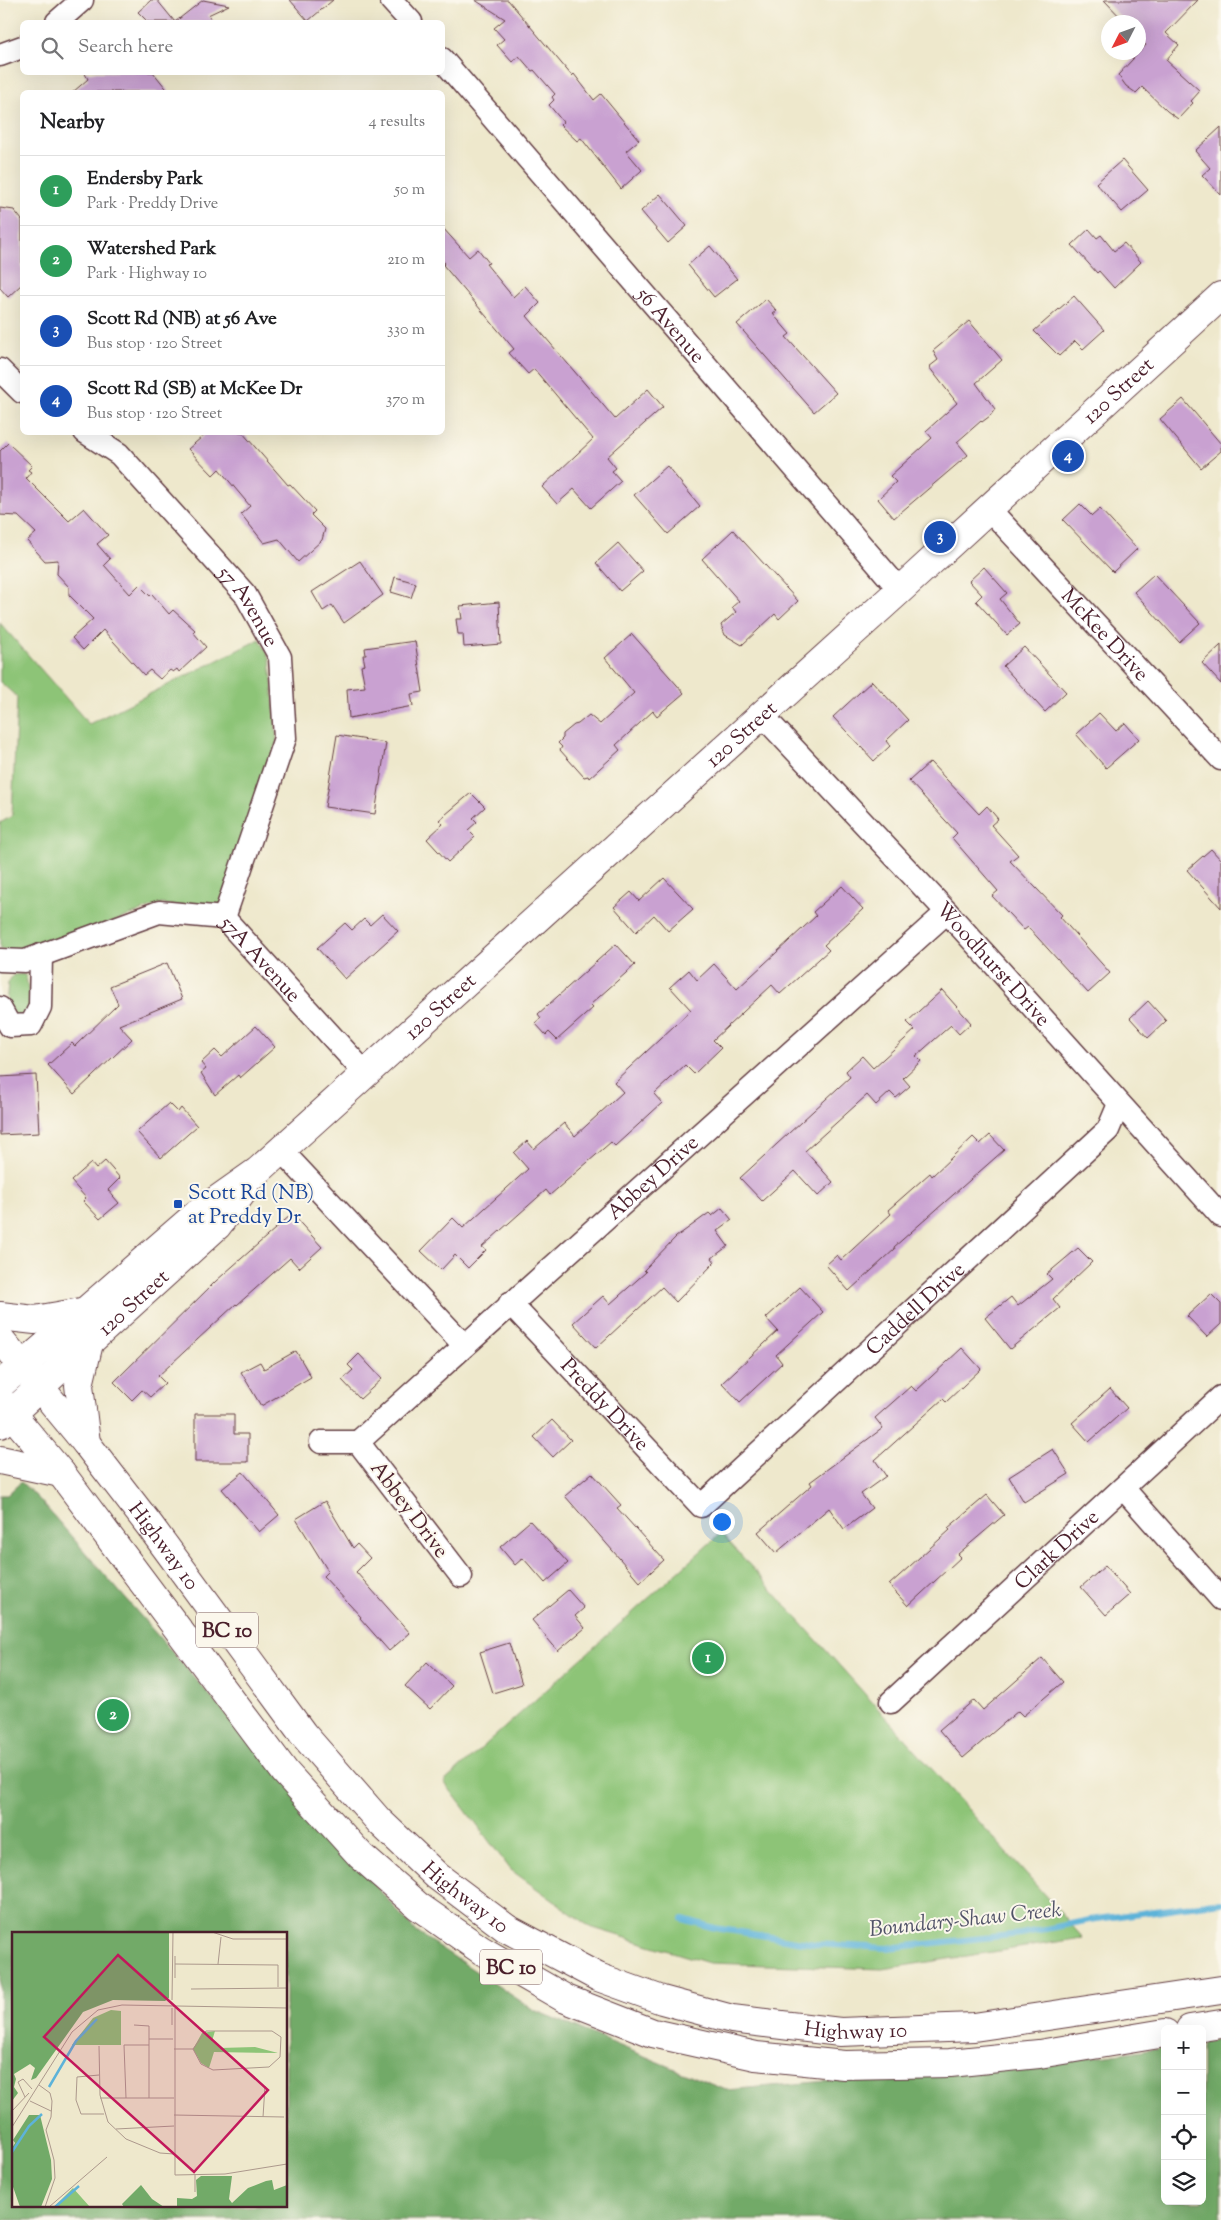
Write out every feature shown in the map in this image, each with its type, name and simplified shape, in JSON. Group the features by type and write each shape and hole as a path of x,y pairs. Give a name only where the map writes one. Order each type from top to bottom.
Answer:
{"main road":[{"name":"120 Street","path":"0,1385 196,1214 258,1171 1220,299"},
{"name":"120 Street","path":"4,1412 40,1387 217,1226 258,1171"},
{"path":"0,1316 35,1320 87,1311"},
{"name":"Highway 10","path":"0,1339 86,1443 150,1526 304,1734 378,1821 437,1876 506,1928 598,1977 662,2000 732,2020 840,2032 974,2027 1221,1990"},
{"path":"86,1443 79,1385 89,1344"},
{"name":"Highway 10","path":"4,1412 61,1473 285,1772 361,1856 418,1906 481,1950 566,1999 653,2033 756,2056 844,2065 950,2063 1039,2054 1161,2034"},
{"path":"0,1460 61,1473"},
{"path":"1206,2026 1221,2024"}],"street":[{"path":"59,20 82,0"},
{"path":"391,0 409,20"},
{"path":"0,55 20,47"},
{"name":"56 Avenue","path":"445,62 900,590"},
{"path":"0,370 20,390"},
{"name":"57 Avenue","path":"90,435 119,454 245,594 280,657 285,738 224,918"},
{"name":"McKee Drive","path":"989,508 1221,760"},
{"name":"Woodhurst Drive","path":"762,715 947,912 1221,1216"},
{"name":"57A Avenue","path":"0,960 25,962 159,912 224,918 365,1073"},
{"name":"Abbey Drive","path":"321,1442 358,1442 464,1344 947,912"},
{"path":"0,1008 10,1026 31,1025 40,1007 41,955"},
{"name":"Caddell Drive","path":"701,1506 1108,1130 1119,1104"},
{"path":"281,1150 464,1344"},
{"name":"Preddy Drive","path":"510,1303 701,1506"},
{"name":"Clark Drive","path":"891,1702 1221,1397"},
{"name":"Abbey Drive","path":"358,1442 461,1576"},
{"path":"1123,1488 1221,1599"}],"green space":[{"path":"0,623 89,724 260,639 270,658 277,741 219,910 160,904 27,955 0,949 0,823 12,816 17,697 0,682"},
{"path":"22,974 26,976 31,1008 26,1015 14,1016 6,1005 8,983 13,975"},
{"path":"21,1482 38,1498 415,1931 534,2010 726,2090 1077,2059 1161,2048 1161,2205 1206,2205 1206,2041 1221,2039 1221,2220 0,2220 0,1495 7,1495"},
{"path":"721,1533 1083,1938 883,1969 709,1963 590,1927 511,1870 444,1782"}],"building":[{"path":"151,0 157,0 173,20 146,20 138,12"},
{"path":"203,0 229,5 208,15 212,20 178,20"},
{"path":"290,0 333,0 309,20"},
{"path":"475,0 508,0 572,76 574,74 594,100 601,94 639,140 626,151 642,170 621,189 581,138 577,141 560,125 563,122 549,105 554,100 552,97 555,94 519,56 512,62 497,45 504,39 494,28 505,19"},
{"path":"1104,0 1198,0 1166,33 1179,45 1166,60 1200,91 1191,101 1193,103 1178,119 1142,87 1136,93 1126,86 1118,75 1132,60 1146,60 1146,15 1118,15"},
{"path":"86,75 155,75 167,90 75,90 88,79"},
{"path":"1221,127 1221,195 1202,175 1210,168 1195,151"},
{"path":"1122,160 1148,190 1122,212 1096,183"},
{"path":"660,194 687,226 668,243 641,211"},
{"path":"0,208 14,210 20,218 20,286 8,297 0,288"},
{"path":"1089,229 1097,238 1101,235 1114,251 1124,243 1141,262 1114,288 1099,271 1097,273 1072,245"},
{"path":"445,230 469,257 478,249 489,263 486,264 513,297 525,286 540,303 527,316 615,419 648,389 663,407 607,457 616,468 612,471 621,481 591,508 574,489 557,504 542,487 593,439 534,369 528,374 509,353 514,349 445,267"},
{"path":"710,246 737,279 714,297 688,265"},
{"path":"1074,296 1104,330 1083,349 1075,341 1059,356 1034,331"},
{"path":"766,299 777,311 773,314 790,334 786,337 836,393 814,412 737,324"},
{"path":"969,321 1002,360 976,383 995,409 990,416 981,421 957,442 968,455 894,518 878,499 896,482 890,476 932,438 926,431 957,403 929,367 938,360 933,351"},
{"path":"1183,399 1221,444 1221,451 1201,468 1160,419"},
{"path":"204,435 245,435 288,485 290,484 315,511 311,515 325,529 322,540 298,562 279,539 264,543 241,514 250,506 219,469 213,475 188,449"},
{"path":"8,443 32,466 28,470 31,472 26,478 69,521 84,508 108,535 97,544 110,559 104,565 130,594 139,585 150,596 152,594 169,614 173,610 195,630 193,632 206,647 179,672 177,669 173,672 170,670 160,679 150,670 144,675 103,630 83,650 72,638 93,619 69,595 69,587 57,574 58,560 45,561 27,541 36,533 18,516 0,515 0,451"},
{"path":"667,466 700,506 668,534 634,495"},
{"path":"1080,504 1092,516 1100,509 1137,549 1113,572 1063,520"},
{"path":"733,530 798,601 779,619 775,614 742,645 725,635 721,625 736,612 732,607 739,601 702,559"},
{"path":"618,543 643,571 620,591 596,563"},
{"path":"360,561 383,595 344,623 332,605 323,611 312,592"},
{"path":"984,567 1007,593 1000,599 1020,624 1007,635 976,601 982,595 969,581"},
{"path":"1154,574 1200,623 1179,642 1134,592"},
{"path":"395,577 416,583 411,598 391,592"},
{"path":"499,602 501,644 464,647 463,634 458,634 456,619 462,619 460,606"},
{"path":"632,634 684,693 657,716 653,711 616,745 620,750 589,778 588,776 584,777 560,750 562,747 558,743 563,738 563,734 589,715 600,724 634,693 605,658"},
{"path":"415,641 423,692 411,694 413,706 349,718 347,689 365,687 361,666 365,665 363,655 366,655 365,648"},
{"path":"1221,645 1221,684 1202,663"},
{"path":"1024,647 1066,692 1045,712 1003,666"},
{"path":"872,681 908,720 886,741 890,746 874,761 833,717"},
{"path":"1099,713 1116,731 1125,723 1139,739 1106,768 1076,734"},
{"path":"337,735 386,743 375,814 325,807"},
{"path":"930,762 979,814 987,806 998,819 991,825 1018,855 1010,861 1062,915 1060,917 1110,973 1088,993 1028,927 1024,930 992,896 998,891 952,838 957,833 909,781"},
{"path":"471,793 485,807 473,818 477,822 468,830 475,837 448,862 427,839 443,824 439,820"},
{"path":"1211,849 1221,860 1221,908 1187,870"},
{"path":"664,878 693,909 668,931 654,915 636,932 614,907 631,892 639,901"},
{"path":"842,886 863,909 824,945 829,950 780,994 772,985 713,1040 721,1048 694,1074 685,1065 654,1094 662,1103 615,1146 611,1142 550,1195 546,1190 482,1247 486,1250 468,1268 455,1255 441,1270 421,1251 453,1218 463,1228 528,1169 514,1153 527,1141 534,1149 564,1123 575,1136 623,1092 614,1082 691,1010 670,987 689,970 697,980 714,964 737,989 816,916 813,912"},
{"path":"382,914 398,931 345,979 317,948 345,923 352,930 364,919 370,925"},
{"path":"616,944 635,965 590,1005 593,1008 557,1040 549,1032 546,1035 535,1023 541,1018 538,1014"},
{"path":"167,963 182,999 119,1025 132,1039 74,1094 48,1065 72,1043 75,1046 118,1004 110,986"},
{"path":"942,990 971,1023 959,1034 951,1025 916,1056 921,1061 903,1078 910,1086 896,1098 890,1092 876,1105 867,1095 805,1151 833,1182 818,1196 795,1171 762,1201 740,1178 850,1077 846,1071 862,1056 873,1068 915,1030 907,1022"},
{"path":"1148,1001 1166,1021 1148,1038 1130,1018"},
{"path":"256,1026 275,1047 240,1078 238,1075 215,1095 201,1073 206,1069 201,1063 215,1050 222,1057"},
{"path":"36,1075 39,1133 0,1135 0,1077"},
{"path":"169,1103 178,1112 181,1108 197,1126 161,1158 137,1132"},
{"path":"990,1135 1004,1150 894,1247 895,1249 849,1291 826,1265 837,1255 841,1260 891,1214 888,1210 930,1173 932,1176 973,1137 980,1144"},
{"path":"105,1161 120,1178 108,1190 119,1203 100,1219 83,1201 86,1198 71,1181 91,1163 96,1169"},
{"path":"722,1208 732,1220 717,1231 728,1246 712,1258 715,1262 676,1302 662,1287 596,1348 573,1323 603,1296 610,1304 646,1272 644,1270 676,1237 709,1213 712,1216"},
{"path":"292,1214 322,1247 299,1268 290,1258 236,1304 158,1376 165,1383 150,1397 142,1390 132,1400 114,1382 216,1281"},
{"path":"1078,1248 1092,1262 1053,1299 1060,1308 1010,1349 985,1318 1011,1297 1018,1306 1052,1279 1047,1274"},
{"path":"800,1287 823,1312 776,1355 782,1363 740,1402 722,1383 778,1331 766,1318"},
{"path":"1211,1294 1221,1304 1221,1324 1207,1337 1187,1316"},
{"path":"962,1348 981,1369 946,1402 943,1399 875,1460 886,1476 861,1494 872,1508 844,1529 829,1508 776,1553 758,1532 812,1485 810,1482 883,1428 875,1418 911,1386 916,1391"},
{"path":"296,1351 311,1377 261,1406 241,1372 260,1362 264,1369"},
{"path":"359,1354 382,1379 360,1399 342,1380 353,1370 348,1365"},
{"path":"1110,1389 1127,1408 1089,1442 1072,1423"},
{"path":"195,1414 234,1414 234,1434 248,1434 248,1462 195,1462"},
{"path":"552,1420 571,1440 553,1457 534,1437"},
{"path":"1053,1449 1069,1474 1024,1502 1009,1477"},
{"path":"243,1472 279,1515 259,1532 222,1489"},
{"path":"592,1473 621,1505 617,1508 664,1560 640,1582 565,1496"},
{"path":"987,1495 1004,1515 958,1554 961,1557 908,1606 889,1585 950,1530 948,1528"},
{"path":"325,1501 353,1548 357,1544 370,1558 356,1572 410,1633 389,1651 323,1576 328,1571 296,1519"},
{"path":"530,1521 568,1563 545,1583 523,1558 515,1565 500,1547"},
{"path":"1105,1566 1130,1594 1106,1615 1081,1587"},
{"path":"568,1590 584,1608 575,1616 585,1628 558,1651 532,1620"},
{"path":"509,1643 522,1684 493,1693 480,1652"},
{"path":"1042,1658 1063,1682 1023,1716 1018,1711 963,1758 939,1730 974,1700 983,1710"},
{"path":"427,1662 452,1686 430,1709 405,1686"}],"waterway":[{"name":"Boundary-Shaw Creek","path":"683,1919 715,1928 815,1944 887,1948 1021,1934 1090,1920 1221,1902"}],"place":[{"name":"Scott Rd (SB) at McKee Dr","path":"1068,456"},
{"name":"Scott Rd (NB) at 56 Ave","path":"940,537"},
{"name":"Scott Rd (NB) at Preddy Dr","path":"178,1204"},
{"name":"Endersby Park","path":"708,1658"},
{"name":"Watershed Park","path":"113,1715"}]}
